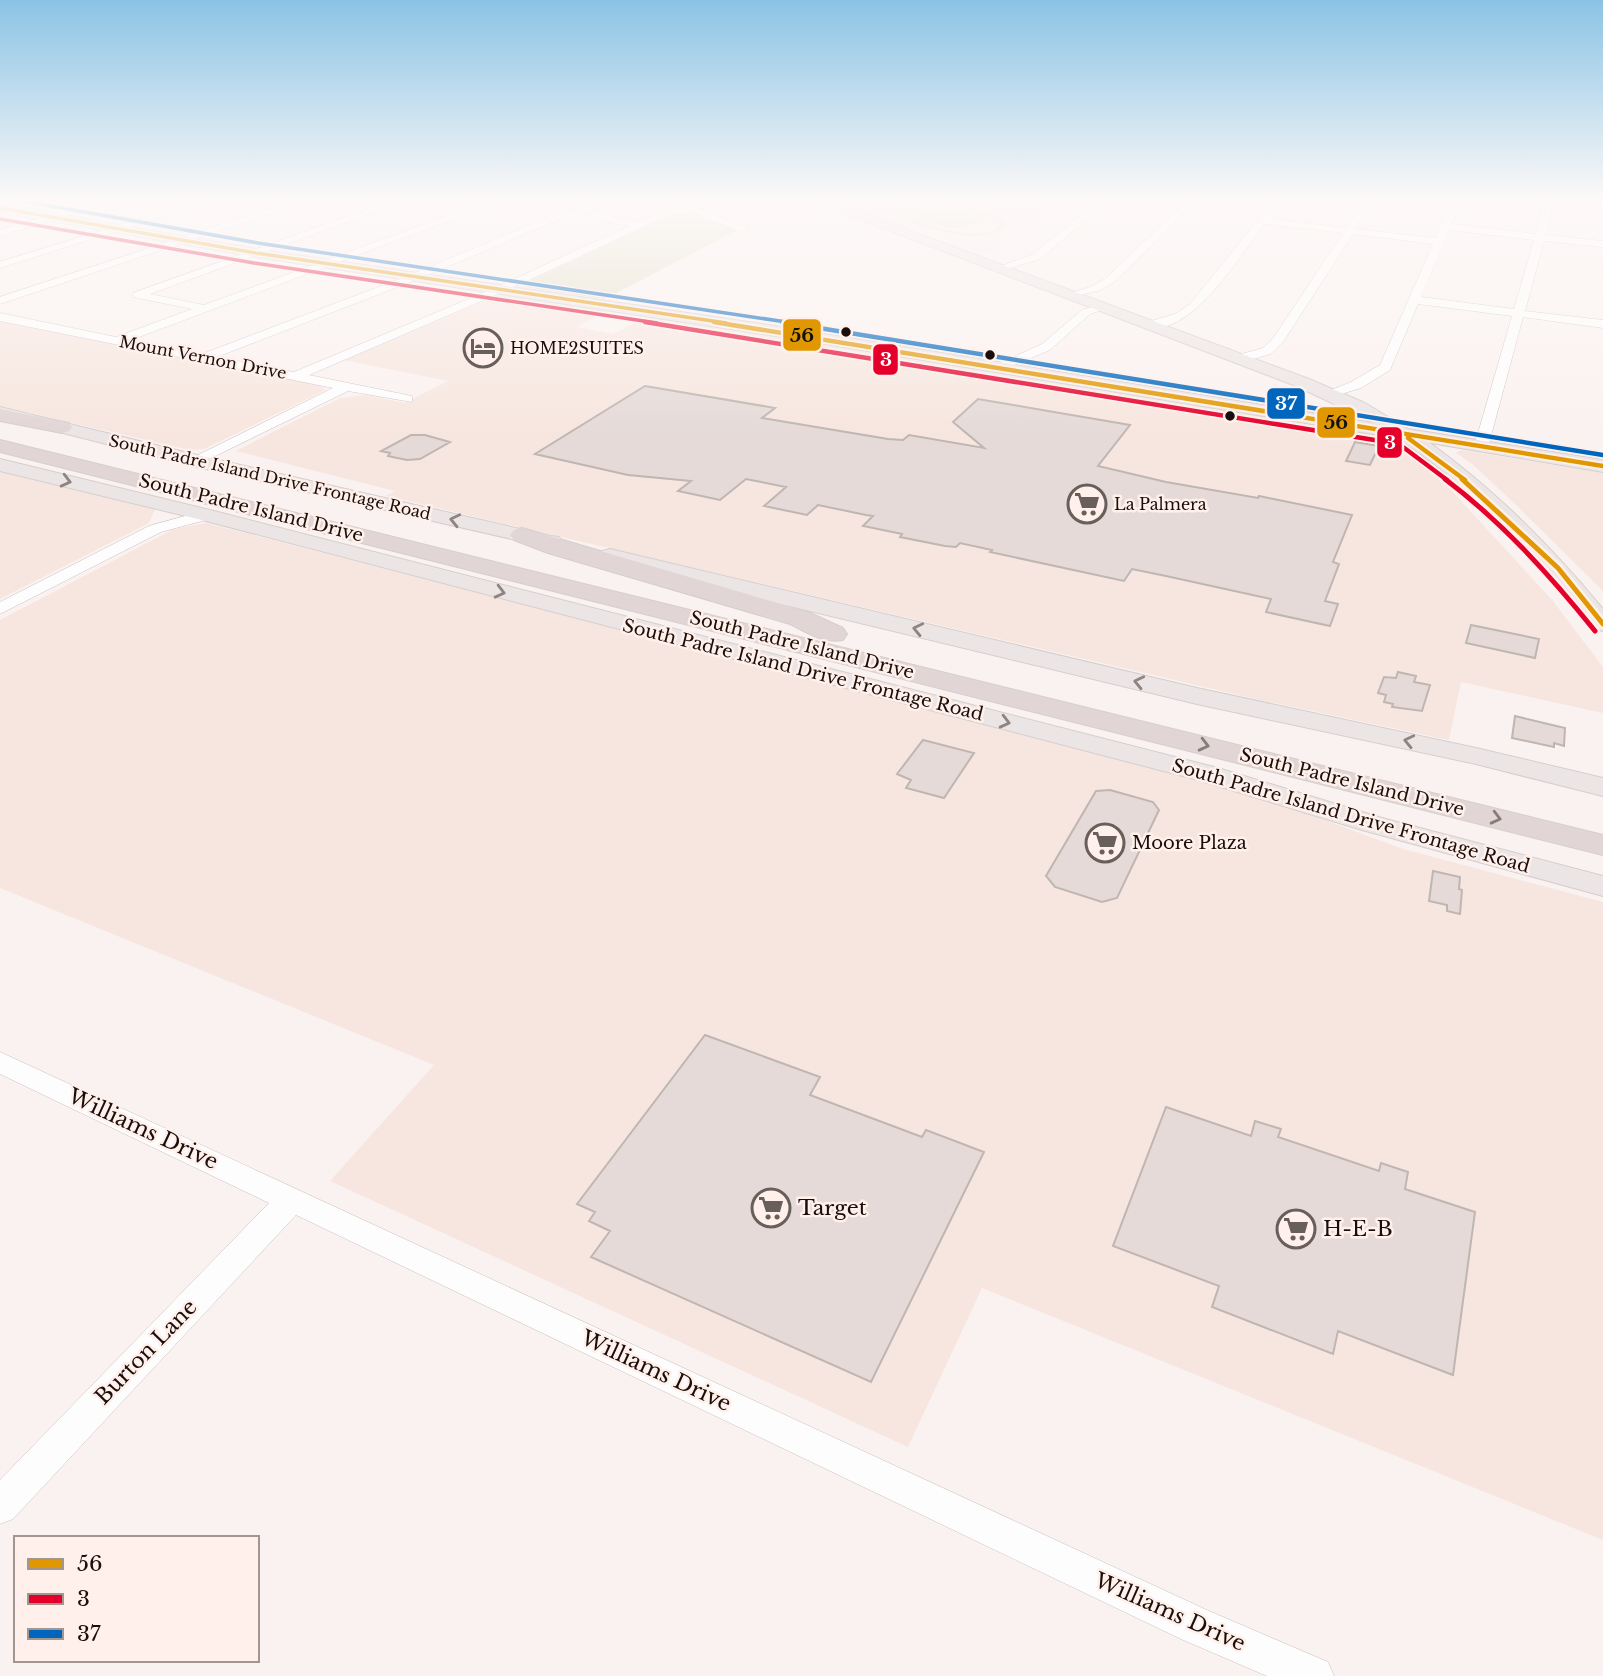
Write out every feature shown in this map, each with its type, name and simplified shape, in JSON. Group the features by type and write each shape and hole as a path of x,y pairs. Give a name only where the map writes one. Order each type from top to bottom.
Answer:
{"highway":[{"path":"0,414 62,427"},
{"name":"South Padre Island Drive","path":"0,432 1597,817"},
{"name":"South Padre Island Drive","path":"0,446 522,575 1597,817"},
{"path":"162,505 270,524 457,566 522,575"},
{"path":"522,535 557,548 799,618 832,634"}],"main road":[{"path":"416,277 997,367 1603,467"},
{"path":"1021,277 1328,394 1378,418 1476,489 1558,568 1603,624"},
{"path":"1271,372 1343,412 1343,415 1336,418 1316,420"},
{"name":"South Padre Island Drive Frontage Road","path":"62,427 1196,696 1476,756 1597,817"},
{"name":"South Padre Island Drive Frontage Road","path":"0,465 207,514 1208,774 1603,886"},
{"path":"1300,802 1343,804 1603,874"}],"street":[{"path":"0,302 76,277"},
{"path":"187,277 137,295 207,308"},
{"path":"119,340 294,277"},
{"path":"203,358 413,277"},
{"path":"296,376 527,277"},
{"path":"1072,296 1097,288 1113,277"},
{"path":"1152,325 1179,317 1194,306 1217,277"},
{"path":"1238,359 1267,351 1279,339 1319,277"},
{"path":"1328,394 1356,385 1385,367 1422,277"},
{"path":"1481,447 1529,277"},
{"path":"1413,300 1603,324"},
{"path":"997,367 1046,347 1086,312 1101,307"},
{"name":"Mount Vernon Drive","path":"0,317 407,399"},
{"path":"197,461 348,386"},
{"path":"155,529 162,505"},
{"path":"0,609 155,529 207,514"},
{"name":"Williams Drive","path":"0,1062 1195,1625 1314,1676"},
{"name":"Burton Lane","path":"0,1506 292,1199"}],"shaded area":[{"path":"537,277 647,277 605,299 524,287 524,283"},
{"path":"500,295 608,310 577,327 613,334 649,316 1382,437 1415,459 1451,490 1553,601 1603,667 1603,713 1461,682 1449,740 1260,700 386,496 395,491 236,451 340,398 365,395 405,403 448,381 343,360"},
{"path":"0,321 319,385 326,390 204,449 189,450 0,406"},
{"path":"1461,450 1603,473 1603,591 1515,504 1471,463 1456,453"},
{"path":"0,470 155,509 149,523 0,599"},
{"name":"Moore Plaza","path":"206,523 1100,751 1306,813 1403,849 1603,902 1603,1540 982,1288 908,1447 330,1181 434,1065 0,888 0,620 174,529"}],"building":[{"name":"La Palmera","path":"645,386 775,408 762,418 888,439 903,440 909,435 984,448 953,422 978,399 1130,425 1098,466 1166,482 1258,498 1259,496 1352,515 1333,562 1339,564 1325,601 1338,604 1330,626 1266,612 1271,599 1166,576 1132,569 1124,581 960,543 956,547 945,546 863,526 873,516 818,505 807,515 764,506 786,487 746,479 720,500 678,491 691,481 628,475 535,454"},
{"path":"411,435 425,435 450,442 420,459 407,460 388,456 390,453 381,451"},
{"path":"1355,442 1379,446 1370,465 1346,461"},
{"path":"1471,625 1539,639 1535,658 1466,643"},
{"path":"1398,672 1416,676 1414,682 1430,685 1422,711 1392,707 1393,704 1384,702 1386,695 1378,693 1384,677 1396,678"},
{"path":"1515,716 1565,728 1564,746 1554,743 1554,747 1512,738"},
{"path":"923,740 974,753 944,798 906,788 911,780 897,774"},
{"name":"Moore Plaza","path":"1110,790 1153,802 1159,810 1117,898 1102,902 1055,887 1046,876 1096,791"},
{"path":"1433,871 1460,877 1460,914 1447,911 1447,905 1429,901"},
{"name":"Target","path":"705,1035 820,1077 810,1095 922,1137 926,1130 984,1152 871,1382 591,1257 610,1231 589,1221 595,1212 577,1204"},
{"name":"H-E-B","path":"1166,1107 1251,1136 1255,1121 1281,1129 1278,1137 1379,1171 1381,1163 1408,1172 1405,1189 1475,1212 1453,1375 1338,1331 1333,1354 1212,1307 1219,1286 1113,1246"}],"transit line":[{"name":"3","path":"349,277 774,341 1399,444 1469,497 1550,575 1595,631"},
{"name":"56","path":"417,277 776,331 1603,466"},
{"name":"37","path":"486,277 778,321 1603,455"},
{"name":"56","path":"1408,438 1476,489 1558,568 1603,624"}],"place":[{"name":"HOME2SUITES","path":"483,348"},
{"name":"La Palmera","path":"1087,504"},
{"name":"Moore Plaza","path":"1105,843"},
{"name":"Target","path":"771,1208"},
{"name":"H-E-B","path":"1296,1229"}]}
